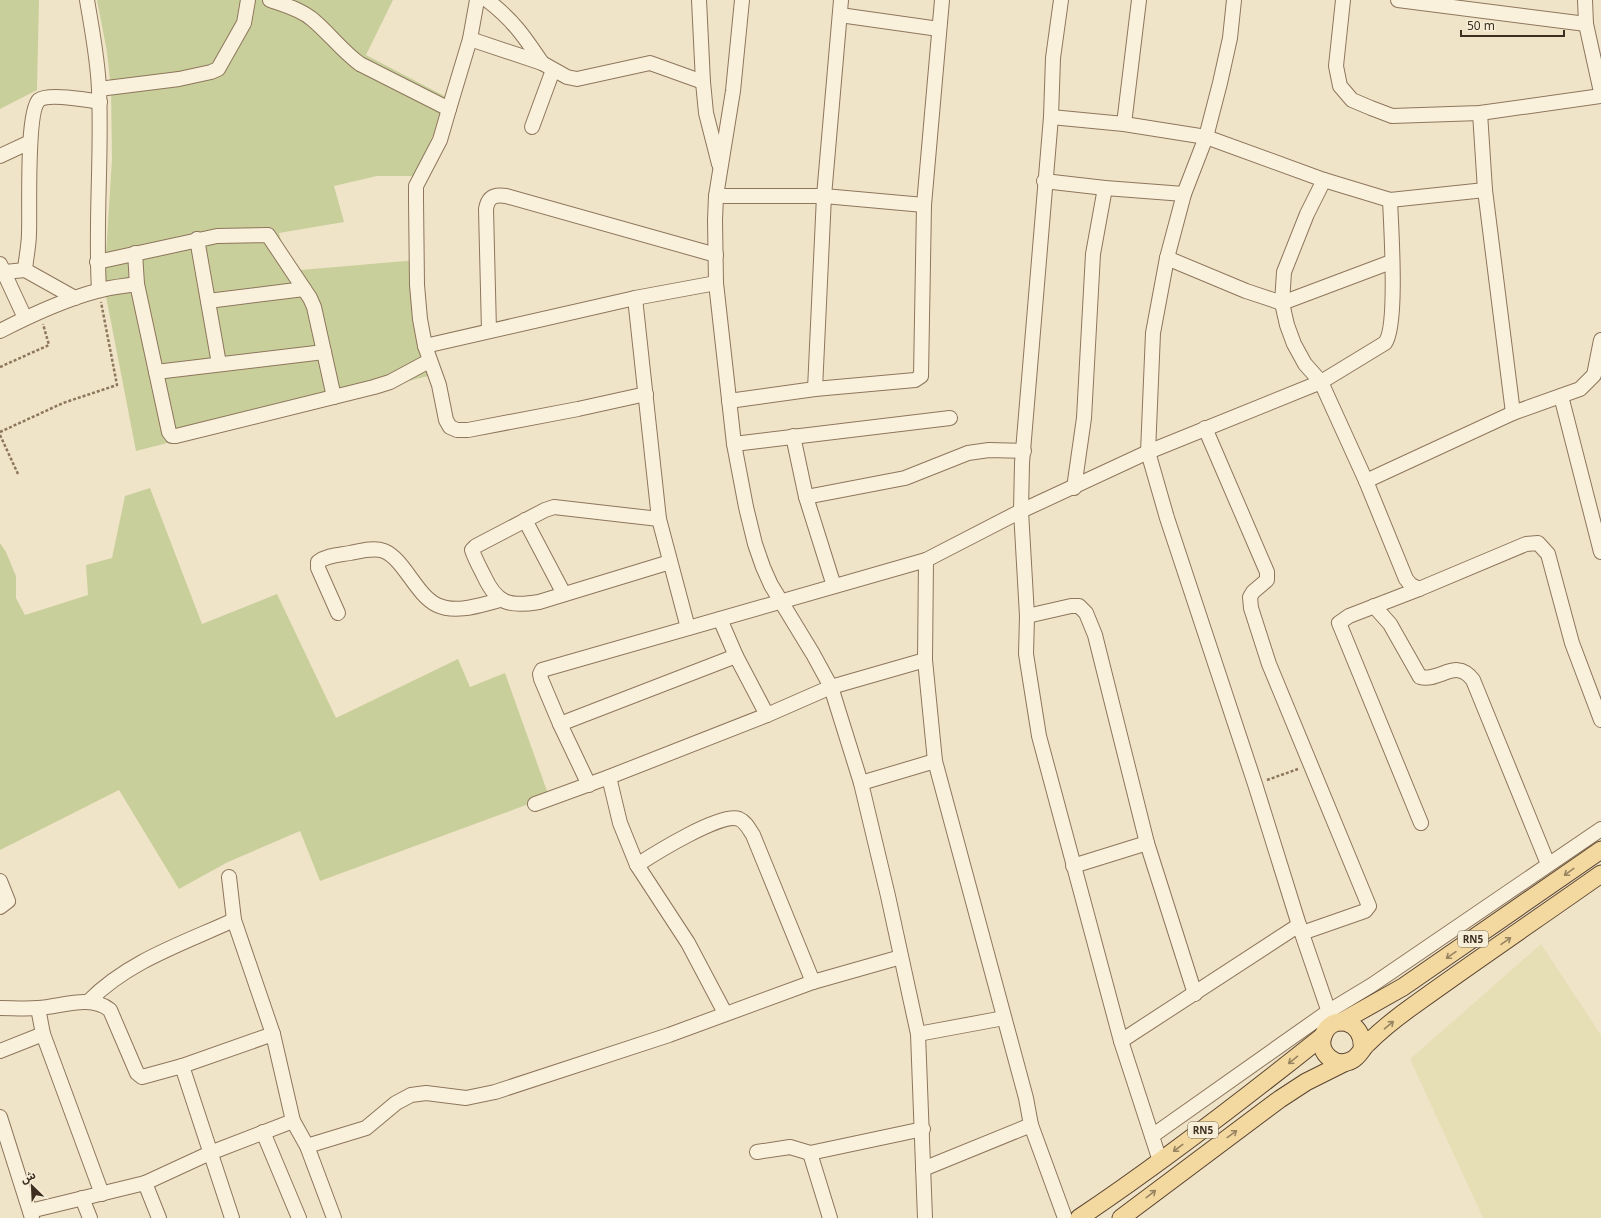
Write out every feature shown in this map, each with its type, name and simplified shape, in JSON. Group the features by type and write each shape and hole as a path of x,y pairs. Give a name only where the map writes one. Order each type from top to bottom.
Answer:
{"main road":[{"name":"RN5","path":"1078,1218 1160,1161 1242,1101 1332,1023 1403,987 1601,850"},
{"name":"RN5","path":"1121,1218 1284,1096 1358,1056 1362,1049 1388,1025 1417,1003 1601,874"},
{"path":"1344,1063 1329,1058 1324,1052 1322,1044 1332,1023 1349,1023 1356,1027 1361,1034 1363,1041 1362,1049"}],"street":[{"path":"87,0 96,51 99,95 97,262 99,290"},
{"path":"24,270 29,235 30,142 35,106 40,99 51,97 99,95 179,79 218,69 244,23 248,0"},
{"path":"270,0 300,11 312,19 350,57 360,64 449,109"},
{"path":"477,0 470,39 440,140 416,186 417,285 420,319 425,346 439,386 446,420 450,427 457,430 557,413 646,394"},
{"path":"487,0 508,17 520,30 547,66"},
{"path":"699,0 702,82 710,132 720,168"},
{"path":"742,0 733,91 716,196 716,283 734,444 754,544 763,567 781,603 813,654 831,687 861,783 902,957 918,1034 923,1129 925,1218"},
{"path":"815,389 824,196 841,0"},
{"path":"729,401 815,389 908,381 915,380 921,376 924,205 942,0"},
{"path":"1061,0 1053,58 1051,117 1044,181 1022,463 1021,511 1027,616 1026,654 1039,736 1073,866 1121,1042 1160,1161"},
{"path":"1124,124 1139,0"},
{"path":"1234,0 1230,38 1206,136 1184,194 1167,258 1153,333 1148,452 1167,518 1256,784 1300,929 1332,1023"},
{"path":"1344,0 1336,66 1340,86 1352,100 1392,116 1480,114 1601,96"},
{"path":"1398,0 1586,24"},
{"path":"1585,0 1586,24 1601,92"},
{"path":"840,15 939,29"},
{"path":"470,39 547,66 567,77 577,80 650,63 702,82"},
{"path":"532,127 547,66"},
{"path":"1480,114 1485,190 1513,413"},
{"path":"1051,117 1124,124 1206,136 1324,180 1390,200 1485,190"},
{"path":"0,156 30,142"},
{"path":"1324,180 1307,214 1284,272 1282,304 1287,325 1294,344 1305,364 1321,382 1366,481 1406,579 1411,585 1419,589"},
{"path":"1044,181 1105,188 1184,194"},
{"path":"1074,488 1084,418 1093,254 1105,188"},
{"path":"489,331 486,209 487,201 491,196 498,194 506,196 716,255"},
{"path":"716,196 824,196 924,205"},
{"path":"589,785 560,724 541,679 540,674 542,670 781,603 834,586 926,560 1021,511 1074,488 1148,452 1321,382 1385,343 1388,338 1391,316 1390,200"},
{"path":"97,262 197,239 217,236 268,235 304,289 314,307 334,397"},
{"path":"197,239 219,364"},
{"path":"135,253 138,284 169,432 172,436 390,382 429,361"},
{"path":"1167,258 1246,291 1282,304 1391,262"},
{"path":"25,318 2,268 24,270 75,298"},
{"path":"425,346 635,298 716,283"},
{"path":"0,331 25,318 75,298 99,290 138,284"},
{"path":"208,301 304,289"},
{"path":"635,298 659,519 688,628"},
{"path":"1366,481 1513,413 1580,388 1597,375 1601,340"},
{"path":"156,372 324,352"},
{"path":"1561,396 1601,552"},
{"path":"734,444 950,418"},
{"path":"1121,1042 1300,929 1364,911 1369,906 1269,664 1251,608 1250,597 1253,592 1267,580 1267,572 1205,428"},
{"path":"792,436 806,497 834,586"},
{"path":"806,497 905,478 968,453 988,450 1024,451"},
{"path":"500,600 487,584 472,550 476,546 525,520 554,507 659,519"},
{"path":"525,520 564,594"},
{"path":"1421,823 1339,623 1350,616 1526,544 1538,543 1548,554 1572,643 1601,720"},
{"path":"338,613 318,568 318,562 331,556 374,549 383,550 391,556 427,598 436,604 447,608 460,608 500,600 512,604 524,604 564,594 670,562"},
{"path":"926,560 925,660 935,761 1026,1098 1031,1125 1065,1218"},
{"path":"1027,616 1071,606 1079,606 1086,613 1095,635 1147,843 1195,994"},
{"path":"1374,606 1390,624 1420,677 1427,679 1457,669 1465,671 1473,680 1548,864"},
{"path":"720,619 736,656 767,715"},
{"path":"560,724 736,656"},
{"path":"536,804 589,785 767,715 831,687 925,660"},
{"path":"861,783 935,761"},
{"path":"609,777 620,823 637,865 688,943 725,1013"},
{"path":"637,865 695,832 728,819 738,819 746,824 753,835 813,982"},
{"path":"1152,1136 1332,1023 1378,981 1601,829"},
{"path":"1073,866 1147,843"},
{"path":"229,877 234,920 273,1034 281,1063 293,1121 307,1146 334,1218"},
{"path":"0,881 8,901 0,907"},
{"path":"89,1001 113,980 138,964 234,920"},
{"path":"307,1146 366,1128 396,1102 411,1095 426,1093 466,1098 478,1096 654,1040 813,982 902,957"},
{"path":"0,1008 38,1008 89,1001 102,1004 110,1010 137,1073 142,1077 182,1066 273,1034"},
{"path":"38,1008 43,1034 102,1194"},
{"path":"918,1034 1004,1018"},
{"path":"0,1051 43,1034"},
{"path":"182,1066 232,1218"},
{"path":"1,1122 31,1214 82,1198 145,1183 210,1153 293,1121"},
{"path":"923,1169 1031,1125"},
{"path":"757,1152 790,1147 810,1154 923,1129"},
{"path":"262,1132 299,1218"},
{"path":"810,1154 830,1218"},
{"path":"145,1183 158,1218"},
{"path":"82,1198 90,1218"}],"path":[{"path":"0,432 63,403 117,385 99,290"},
{"path":"0,367 49,345 39,312"},
{"path":"0,435 18,474"},
{"path":"1256,784 1310,764"}],"shaded area":[{"path":"1541,944 1601,1035 1601,1218 1483,1218 1410,1059"}],"green space":[{"path":"0,0 39,0 37,90 0,109"},
{"path":"97,0 393,0 366,55 450,99 414,176 377,176 334,186 344,222 279,233 289,271 417,260 428,376 136,451 104,286 112,159 111,89 107,52"},
{"path":"150,488 202,624 277,594 336,718 458,659 470,687 505,673 552,805 526,805 320,881 300,831 228,862 179,889 119,790 0,850 0,543 6,552 16,576 16,598 25,615 88,595 86,565 112,558 125,496"}]}
